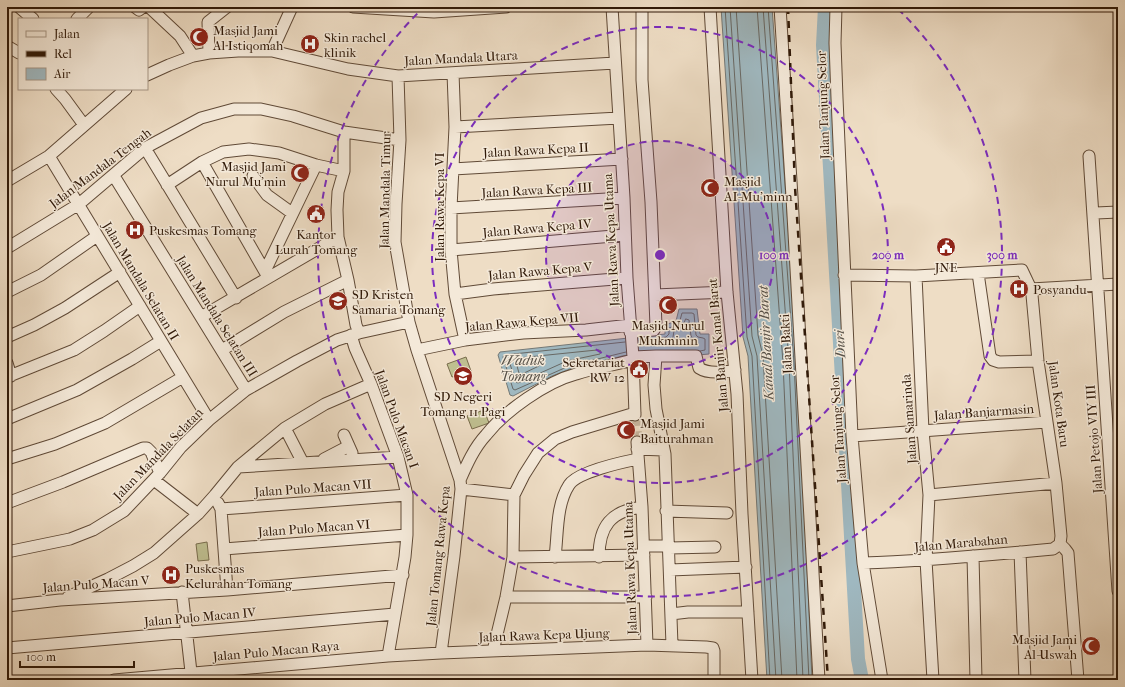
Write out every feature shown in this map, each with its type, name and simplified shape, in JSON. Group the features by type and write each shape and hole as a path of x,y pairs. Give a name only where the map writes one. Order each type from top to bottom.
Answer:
{"street":[{"path":"19,7 32,18"},
{"path":"79,18 89,7"},
{"path":"134,7 139,10 143,7"},
{"path":"149,7 161,11 193,56"},
{"path":"209,53 208,22 227,7"},
{"path":"272,51 292,7"},
{"path":"354,7 434,9 506,7"},
{"name":"Jalan Rawa Kepa Utama","path":"514,495 524,475 538,453 555,439 572,432 635,414 622,159 612,7"},
{"path":"642,7 642,80 651,202 655,295 727,292"},
{"name":"Jalan Banjir Kanal Barat","path":"710,7 727,292 738,409 742,514 752,680"},
{"name":"Jalan Bakti","path":"780,7 819,680"},
{"name":"Jalan Tanjung Selor","path":"836,7 835,43 837,98 852,436 863,563 882,680"},
{"path":"7,46 18,52"},
{"name":"Jalan Mandala Utara","path":"148,75 193,56 209,53 272,51 348,69 398,76 615,63"},
{"name":"Jalan Rawa Kepa VI","path":"453,73 455,127 451,208 451,250 455,294 465,340"},
{"name":"Jalan Mandala Timur","path":"398,76 400,140 395,242 409,322 417,350"},
{"path":"57,90 84,125"},
{"path":"7,181 48,156 84,125 112,93 122,90"},
{"name":"Jalan Mandala Tengah","path":"7,248 79,204 114,176 145,148 201,118 234,109 261,109 293,116 344,132 400,140"},
{"path":"455,127 619,118"},
{"name":"Jalan Pulo Macan I","path":"344,132 344,171 337,210 338,237 356,325 355,348 371,384 398,457 407,495 407,535 403,574 388,656"},
{"path":"145,148 236,298"},
{"path":"167,185 202,162 223,152 249,149 279,153 316,165 344,171"},
{"name":"Jalan Mandala Selatan II","path":"48,156 79,204 209,420"},
{"name":"Jalan Petojo VIY III","path":"1089,156 1118,591"},
{"name":"Jalan Rawa Kepa II","path":"453,169 622,159"},
{"path":"202,162 267,274"},
{"path":"267,274 292,213 316,165"},
{"name":"Jalan Mandala Selatan III","path":"114,176 246,390"},
{"path":"252,176 267,195 292,213"},
{"name":"Jalan Rawa Kepa III","path":"451,208 624,198"},
{"path":"1096,212 1118,212"},
{"name":"Jalan Rawa Kepa IV","path":"451,250 625,235"},
{"path":"7,292 41,275 97,236"},
{"path":"201,317 236,298 267,274 338,237"},
{"name":"Jalan Kota Baru","path":"978,273 1022,270 1031,289 1038,361 1056,483 1061,536 1060,544"},
{"path":"7,337 34,325 65,308 120,272"},
{"path":"844,275 916,276 978,273 978,283 990,356 993,360 998,362 1038,361"},
{"name":"Jalan Samarinda","path":"916,276 923,431 929,495 926,560 933,680"},
{"name":"Jalan Rawa Kepa V","path":"455,294 493,288 627,278"},
{"path":"222,350 284,312 348,280"},
{"path":"1031,289 1118,284"},
{"name":"Jalan Rawa Kepa VII","path":"417,350 465,340 523,333 586,330 654,330 656,329 655,295"},
{"path":"7,363 9,376 74,350 104,332 140,306"},
{"name":"Jalan Mandala Selatan","path":"7,552 70,539 93,530 124,511 157,476 181,447 209,420 246,390 323,346 355,334 409,322"},
{"path":"7,419 77,390 161,341"},
{"name":"Jalan Tomang Rawa Kepa","path":"417,350 461,485 454,556 441,653"},
{"path":"656,356 654,385 656,409 665,454 672,645"},
{"path":"493,651 506,597 513,557 514,495 461,485 470,458 486,434 510,411 538,391 575,374 633,358 656,356 696,356 699,368 702,370 725,372 735,370"},
{"path":"7,459 55,444 105,423 183,377"},
{"path":"60,600 133,566 154,552 198,514 238,467 285,428 325,404 371,384"},
{"name":"Jalan Banjarmasin","path":"852,436 1047,422"},
{"path":"285,428 302,463"},
{"path":"344,435 354,459"},
{"path":"318,462 349,446"},
{"path":"7,503 63,482 143,448 147,448 151,452 157,476 198,514"},
{"path":"555,557 560,507 570,483 637,450 663,450"},
{"name":"Jalan Rawa Kepa Utama","path":"637,450 642,507 647,645"},
{"path":"238,467 398,457"},
{"path":"929,495 1056,483"},
{"path":"215,495 221,509 227,590"},
{"name":"Jalan Pulo Macan VII","path":"221,509 407,495"},
{"path":"599,557 599,545 603,531 612,517 625,511 642,507"},
{"path":"666,511 727,513"},
{"name":"Jalan Pulo Macan VI","path":"224,549 407,535"},
{"path":"1060,544 1068,553 1078,680"},
{"name":"Jalan Marabahan","path":"863,563 926,560 1020,552 1053,548 1060,544"},
{"path":"513,557 599,557 668,547 715,547"},
{"path":"1020,552 1025,680"},
{"path":"972,556 976,680"},
{"path":"670,570 746,567"},
{"name":"Jalan Pulo Macan V","path":"7,606 60,600 227,590 403,574"},
{"path":"182,592 191,672"},
{"path":"506,597 646,597"},
{"path":"671,614 688,612 748,612"},
{"name":"Jalan Pulo Macan IV","path":"7,648 395,614"},
{"name":"Jalan Rawa Kepa Ujung","path":"441,653 647,645 706,647 713,648 714,651 714,680"},
{"name":"Jalan Pulo Macan Raya","path":"114,680 191,672 441,653"}],"green space":[{"path":"466,357 471,371 452,377 447,364"},
{"path":"484,410 489,423 472,429 467,416"},
{"path":"207,542 209,560 198,561 196,544"}],"water":[{"name":"Kanal Banjir Barat","path":"721,7 772,7 798,362 812,680 767,680 748,356 743,337"},
{"name":"Waduk Tomang","path":"679,309 697,309 700,334 709,334 709,354 641,353 622,356 599,363 570,369 552,376 513,396 510,395 498,355 500,352 665,334 665,325 676,321"}],"waterway":[{"name":"Duri","path":"825,7 823,45 858,659 862,680"}],"tunnel":[{"path":"635,415 637,442"}],"railway":[{"path":"788,7 795,187 828,680"}],"place":[{"name":"Masjid Jami Al Istiqomah","path":"199,37"},
{"name":"Skin rachel klinik","path":"310,44"},
{"name":"Masjid Jami Nurul Mu'min","path":"300,173"},
{"name":"Masjid AI-Mu'minn","path":"710,188"},
{"name":"Kantor Lurah Tomang","path":"316,214"},
{"name":"Puskesmas Tomang","path":"135,230"},
{"name":"JNE","path":"946,247"},
{"name":"Posyandu","path":"1019,289"},
{"name":"SD Kristen Samaria Tomang","path":"338,301"},
{"name":"Masjid Nurul Mukminin","path":"668,305"},
{"name":"Sekretariat RW 12","path":"639,369"},
{"name":"SD Negeri Tomang 11 Pagi","path":"463,376"},
{"name":"Masjid Jami Baiturahman","path":"626,430"},
{"name":"Puskesmas Kelurahan Tomang","path":"171,575"},
{"name":"Masjid Jami Al-Uswah","path":"1091,646"}]}
